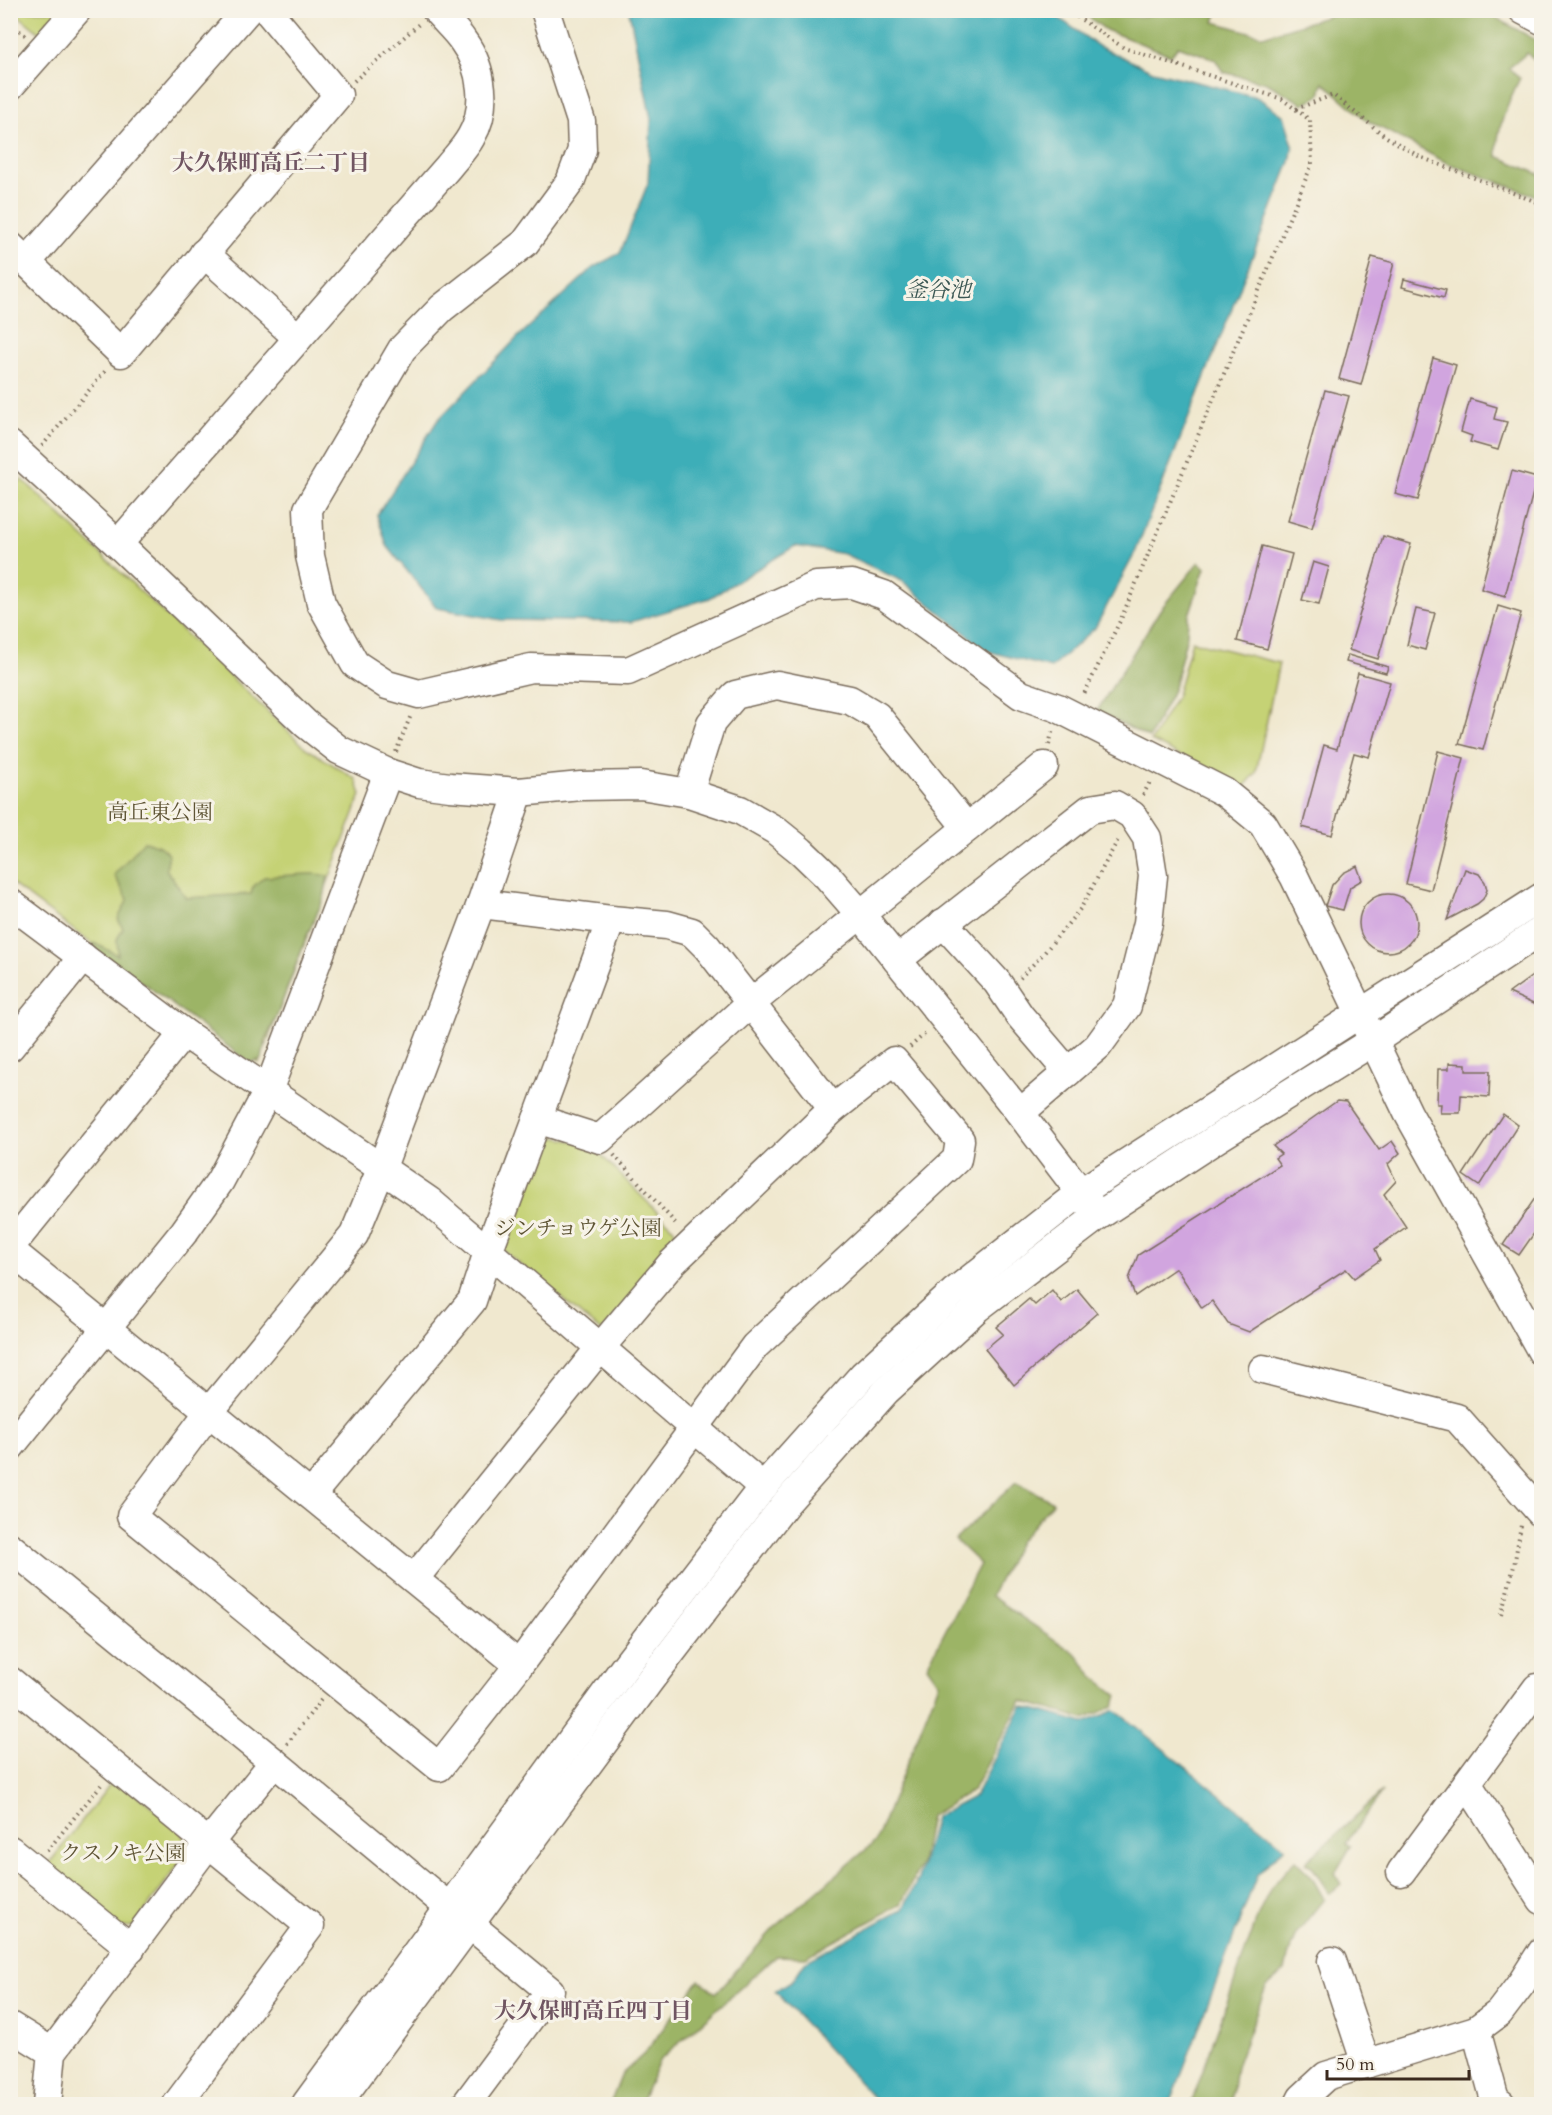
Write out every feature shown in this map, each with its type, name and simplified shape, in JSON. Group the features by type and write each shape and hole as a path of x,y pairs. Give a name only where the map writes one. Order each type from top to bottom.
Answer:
{"street":[{"path":"10,86 76,10"},
{"path":"248,10 19,254 121,353 338,95 267,10"},
{"path":"545,10 581,121 582,150 570,182 525,243 442,308 402,349 308,509 310,556 321,603 355,664 387,685 419,694 531,668 628,671 816,586 852,584 884,595 1022,695 1066,712 1224,792 1263,824 1294,876 1408,1113 1532,1312 1542,1352"},
{"path":"1523,10 1542,20"},
{"path":"118,544 448,167 471,137 480,118 482,95 478,68 464,42 431,14"},
{"path":"204,254 298,338"},
{"path":"19,453 118,544 306,724 339,750 388,773 419,783 450,787 519,792 581,786 641,785 689,793 740,810 775,830 828,877 861,915 1020,1113 1098,1216"},
{"path":"689,793 711,723 735,695 777,684 850,700 877,716 967,828"},
{"path":"537,1119 600,1139 751,1004 1044,766"},
{"path":"10,1447 184,1232 219,1181 268,1091 388,773"},
{"path":"414,1579 600,1348 672,1263 833,1109 894,1061 960,1140 957,1159 755,1346 519,1665 439,1767 131,1516 209,1412 354,1235 481,904 519,792"},
{"path":"897,960 1090,809 1115,805 1131,815 1147,838 1153,876 1148,923 1127,1006 1098,1046 1020,1113"},
{"path":"338,2104 459,1916 627,1664 763,1487 863,1375 954,1292 1081,1192 1542,897"},
{"path":"10,903 184,1033 429,1201 763,1487"},
{"path":"481,904 667,925 692,932 707,947 833,1109"},
{"path":"311,1495 472,1301 488,1252 612,920"},
{"path":"943,923 997,982 1020,1016 1068,1072"},
{"path":"306,2104 657,1670 802,1485 894,1383 977,1308 1098,1216 1372,1042 1542,930"},
{"path":"10,1047 83,957"},
{"path":"184,1033 10,1248 519,1665"},
{"path":"1263,1369 1457,1418 1536,1508"},
{"path":"10,1547 274,1761 550,1991 466,2104"},
{"path":"10,1681 117,1766 208,1844 310,1926 177,2104"},
{"path":"1401,1872 1537,1688 1542,1695"},
{"path":"47,2104 52,2052 208,1844 274,1761"},
{"path":"1467,1783 1542,1900"},
{"path":"10,1850 131,1948"},
{"path":"1299,2104 1302,2098 1326,2076 1476,2030 1499,2013 1542,1951"},
{"path":"1332,1961 1366,2064"},
{"path":"10,2026 52,2052"},
{"path":"1476,2030 1493,2103"}],"path":[{"path":"1044,766 1066,712 1121,620 1312,164 1310,120 1281,99 1124,48 1067,10"},
{"path":"338,95 431,14"},
{"path":"1296,109 1333,95 1386,136 1420,157 1542,204"},
{"path":"19,453 121,353"},
{"path":"388,773 419,694"},
{"path":"1005,993 1044,953 1081,908"},
{"path":"894,1061 943,1018"},
{"path":"600,1139 693,1243"},
{"path":"1501,1615 1514,1566 1521,1525 1536,1508"},
{"path":"274,1761 334,1681"},
{"path":"33,1868 117,1766"}],"green space":[{"path":"1094,10 1136,17 1156,11 1218,11 1214,22 1263,36 1335,14 1338,11 1484,11 1541,43 1541,54 1535,61 1527,53 1509,68 1520,78 1507,106 1498,136 1497,156 1541,175 1541,198 1447,163 1366,120 1323,82 1320,95 1303,104 1267,83 1223,72 1215,59 1178,46 1171,55 1106,30 1080,11"},
{"path":"13,11 63,11 42,35"},
{"name":"高丘東公園","path":"22,479 306,748 356,779 361,795 259,1063 236,1052 11,883 10,491"},
{"path":"1199,562 1205,568 1188,618 1187,635 1174,688 1149,738 1097,711 1160,610"},
{"path":"1192,641 1279,663 1256,773 1243,788 1151,741 1177,695"},
{"path":"144,841 159,846 169,854 166,869 186,898 251,894 253,887 264,877 305,874 328,876 324,898 265,1041 262,1059 250,1063 145,984 89,951 94,943 118,955 117,939 123,929 118,919 128,899 114,875"},
{"name":"ジンチョウゲ公園","path":"540,1134 591,1145 674,1229 677,1242 602,1332 504,1251 504,1238"},
{"path":"1016,1482 1053,1502 1019,1542 991,1596 1077,1655 1092,1675 1117,1695 1114,1706 1084,1719 1021,1701 973,1790 930,1816 921,1864 901,1904 806,1957 776,1956 659,2061 640,2104 610,2104 622,2074 645,2053 699,1980 716,1993 774,1928 876,1841 939,1683 927,1666 980,1564 955,1540"},
{"name":"クスノキ公園","path":"114,1779 181,1827 188,1851 134,1926 118,1928 47,1866"},
{"path":"1382,1792 1346,1843 1351,1846 1335,1873 1342,1884 1329,1894 1312,1866 1305,1863"},
{"path":"1295,1860 1311,1876 1324,1899 1296,1934 1285,1971 1266,1987 1236,2066 1231,2104 1191,2104 1260,1910 1271,1888"}],"water":[{"name":"釜谷池","path":"629,11 1049,11 1100,47 1153,71 1257,97 1284,116 1293,145 1290,162 1135,553 1095,628 1051,668 987,651 902,581 844,554 795,546 710,598 631,622 501,620 437,608 387,546 377,515 437,421 518,337 594,267 620,253 648,183 651,119"},
{"path":"1022,1706 1084,1723 1115,1710 1285,1847 1257,1875 1170,2104 879,2104 775,1991 793,1980 805,1962 903,1909 918,1879 935,1817 975,1796"}],"building":[{"path":"1372,257 1394,263 1361,385 1339,379"},
{"path":"1404,279 1446,290 1444,298 1402,287"},
{"path":"1433,358 1456,365 1418,500 1395,494"},
{"path":"1325,390 1349,396 1312,528 1288,521"},
{"path":"1470,399 1497,407 1494,419 1507,422 1498,450 1470,442 1472,436 1461,432"},
{"path":"1512,471 1537,478 1505,596 1481,589"},
{"path":"1383,536 1411,544 1378,659 1349,650"},
{"path":"1262,546 1292,554 1267,649 1237,641"},
{"path":"1313,562 1329,567 1319,604 1302,600"},
{"path":"1498,606 1521,613 1483,750 1459,744"},
{"path":"1416,609 1435,613 1425,650 1407,645"},
{"path":"1348,655 1388,667 1386,673 1346,662"},
{"path":"1358,673 1390,682 1369,757 1354,753 1332,835 1302,827 1324,745 1337,749"},
{"path":"1438,751 1464,758 1431,890 1406,884"},
{"path":"1357,866 1362,880 1350,887 1343,910 1325,906 1332,885 1343,873"},
{"path":"1465,869 1479,874 1487,890 1483,899 1477,904 1447,920"},
{"path":"1388,894 1399,896 1412,907 1417,923 1415,934 1404,947 1388,952 1377,950 1364,939 1359,923 1361,912 1372,899"},
{"path":"1542,969 1542,1008 1509,993"},
{"path":"1449,1063 1466,1064 1466,1071 1490,1071 1489,1097 1461,1095 1460,1113 1440,1113 1441,1104 1437,1104 1438,1069 1449,1069"},
{"path":"1337,1101 1346,1102 1379,1150 1392,1141 1400,1153 1388,1164 1396,1181 1384,1194 1406,1227 1375,1249 1380,1260 1354,1278 1346,1269 1249,1332 1228,1324 1212,1301 1202,1308 1176,1268 1135,1296 1129,1279 1138,1255 1280,1165 1275,1158 1281,1154 1273,1146"},
{"path":"1503,1114 1518,1125 1479,1186 1463,1175"},
{"path":"1542,1188 1542,1222 1519,1255 1503,1245"},
{"path":"1077,1289 1097,1313 1014,1385 985,1349 1003,1334 996,1327 1029,1299 1035,1305 1052,1290 1061,1302"}],"district":[{"name":"大久保町高丘二丁目","path":"271,163"},
{"name":"大久保町高丘四丁目","path":"593,2011"}]}
